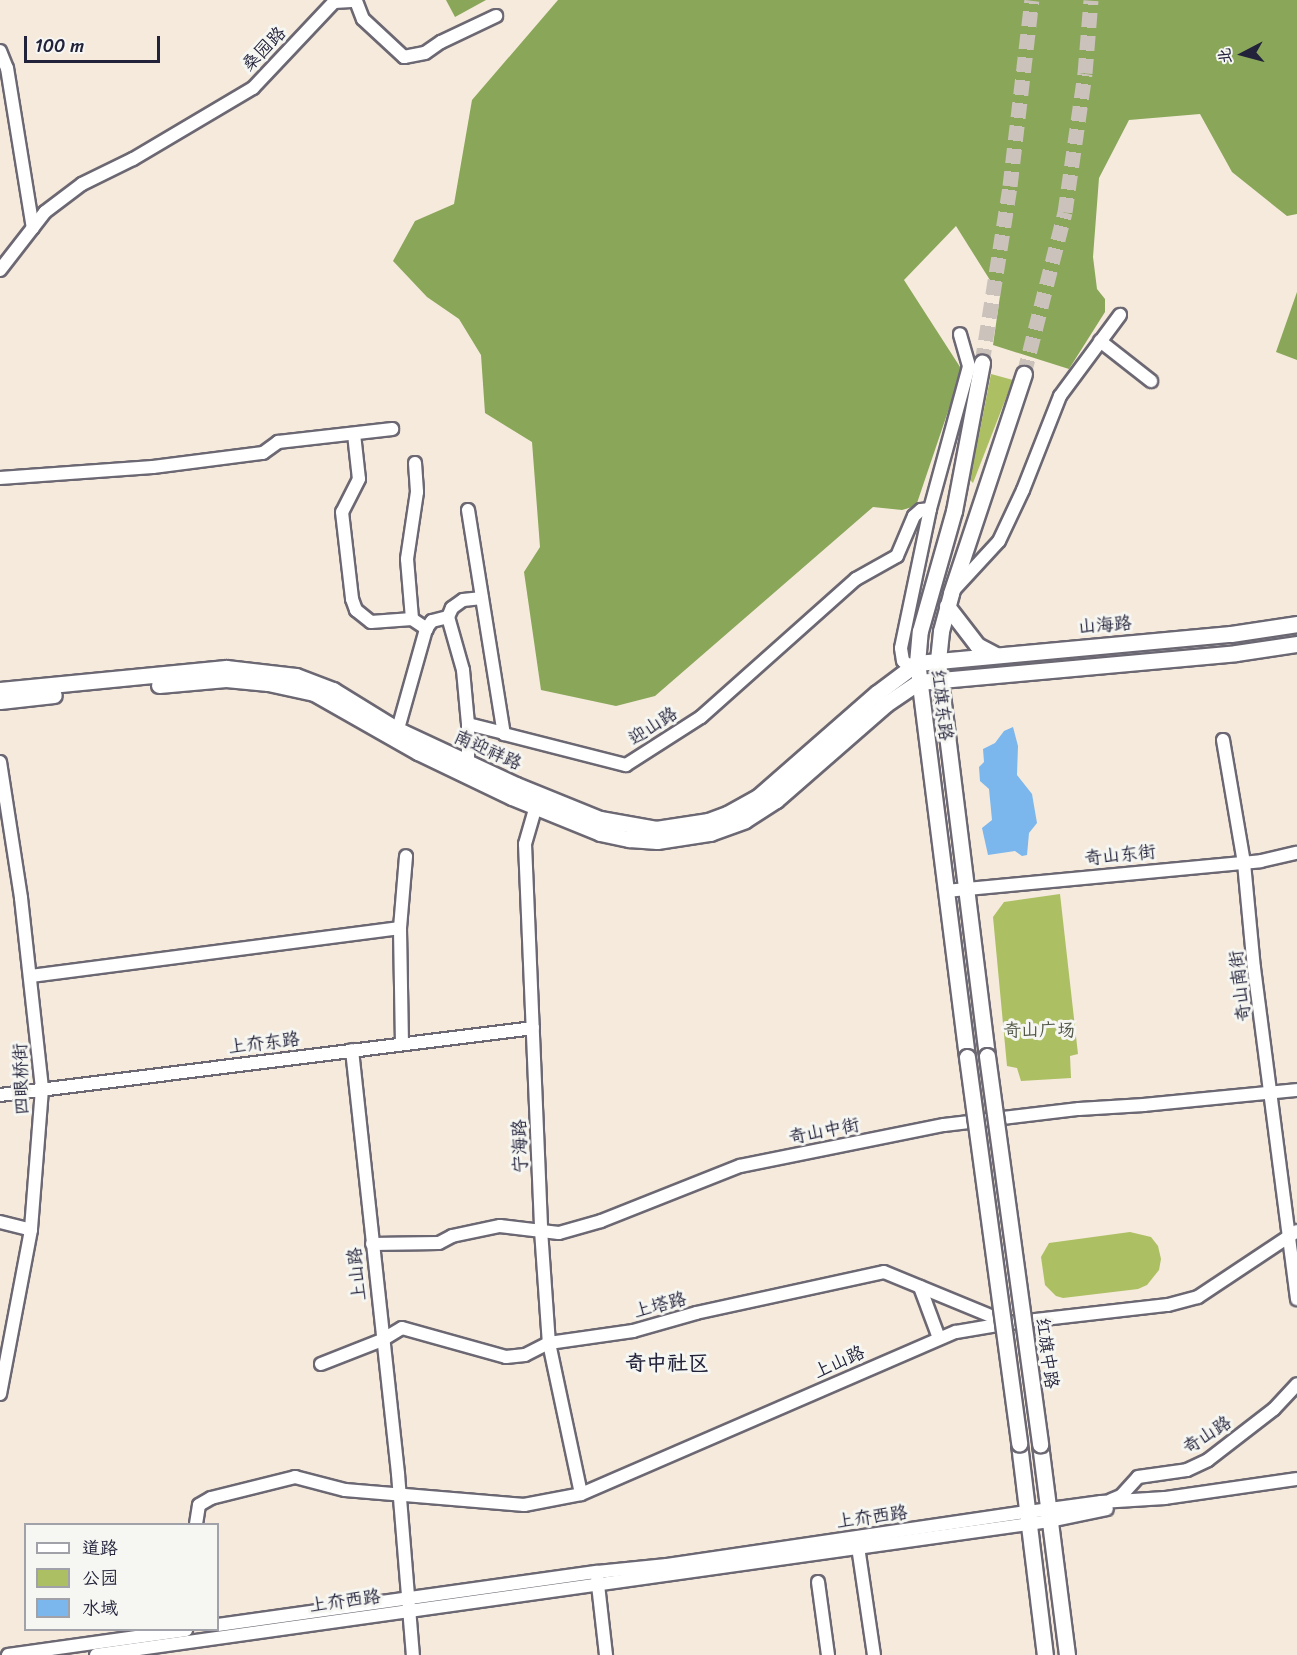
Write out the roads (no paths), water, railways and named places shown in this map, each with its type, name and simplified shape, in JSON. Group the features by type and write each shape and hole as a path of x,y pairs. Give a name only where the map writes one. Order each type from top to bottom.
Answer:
{"main road":[{"name":"红旗东路","path":"982,363 956,502 920,631 917,663 1028,1518"},
{"name":"红旗东路","path":"938,660 940,638 949,599 1024,374"},
{"path":"949,599 977,645 996,655"},
{"name":"山海路","path":"917,663 1231,634 1297,624"},
{"path":"919,682 1236,654 1297,644"},
{"path":"938,660 940,679"},
{"name":"南迎祥路","path":"0,690 203,670 267,671 315,682 354,701 396,734 447,767 537,800 600,819 656,829 683,826 717,818 758,797 877,693 917,663"},
{"name":"红旗东路","path":"940,679 987,1056"},
{"name":"南迎祥路","path":"0,701 203,680 268,682 314,693 396,734 468,764 600,832 629,839 657,841 710,833 745,820 777,800 886,704 919,682"},
{"name":"红旗中路","path":"987,1056 1067,1655"},
{"path":"1028,1518 1046,1655"}],"street":[{"name":"桑园路","path":"0,270 45,212 82,184 133,159 253,88 334,2 356,1 363,19 404,57 425,53 441,42 496,16"},
{"path":"0,51 7,68 33,228"},
{"path":"949,599 999,541 1023,490 1060,396 1120,315"},
{"path":"917,663 908,665 903,662 901,648 930,509 969,366 960,334"},
{"path":"1101,341 1151,381"},
{"path":"0,478 153,467 263,453 278,442 392,429"},
{"path":"354,434 359,479 342,512 352,599 356,610 371,622 412,619 427,628"},
{"path":"412,619 407,559 417,492 415,464"},
{"name":"迎山路","path":"468,510 504,734 626,765 701,717 856,579 897,556 914,516 921,510 930,509"},
{"path":"468,764 468,724 463,670 448,617 452,608 463,600 482,598"},
{"path":"396,734 427,628 432,621 448,617"},
{"path":"468,724 500,732"},
{"name":"奇山南街","path":"1223,740 1244,863 1254,968 1292,1234 1297,1299"},
{"name":"四眼桥街","path":"0,762 31,976 42,1089 31,1230 0,1394"},
{"name":"宁海路","path":"537,800 525,844 541,1230 549,1343 581,1494"},
{"name":"奇山东街","path":"946,891 1244,863 1297,854"},
{"path":"402,1044 400,928 406,856"},
{"path":"31,976 400,928"},
{"name":"上夼东路","path":"0,1095 533,1028"},
{"name":"上山路","path":"352,1050 400,1494 413,1655"},
{"name":"奇山中街","path":"372,1244 439,1243 452,1236 500,1226 559,1233 601,1221 740,1166 944,1125 1079,1109 1297,1090"},
{"path":"0,1222 31,1230"},
{"name":"上山路","path":"196,1523 199,1505 211,1498 295,1477 345,1490 524,1505 581,1494 939,1338 1009,1323 1184,1302 1198,1297 1292,1234"},
{"name":"上塔路","path":"321,1364 382,1340 402,1328 506,1357 525,1356 549,1343 633,1331 696,1313 884,1272 1009,1323"},
{"path":"920,1287 939,1338"},
{"name":"奇山路","path":"1102,1506 1121,1496 1138,1477 1187,1470 1208,1460 1274,1408 1297,1384"},
{"name":"上夼西路","path":"96,1655 408,1604 667,1565 858,1543 1297,1479"},
{"path":"858,1543 874,1655"},
{"path":"598,1577 606,1655"},
{"path":"818,1582 828,1655"},
{"name":"上夼西路","path":"219,1625 408,1604"},
{"path":"8,1655 172,1631"}],"water":[{"path":"1013,727 1018,746 1017,775 1032,794 1037,823 1029,833 1027,855 1022,856 1015,851 988,855 982,828 992,820 989,789 980,781 979,767 984,762 983,749 995,743 1004,731"}],"tunnel":[{"path":"982,363 1010,186 1032,0"},
{"path":"1024,374 1065,212 1085,73 1091,0"}],"district":[{"name":"奇中社区","path":"667,1363"}],"park label":[{"name":"奇山广场","path":"1039,1030"}]}
